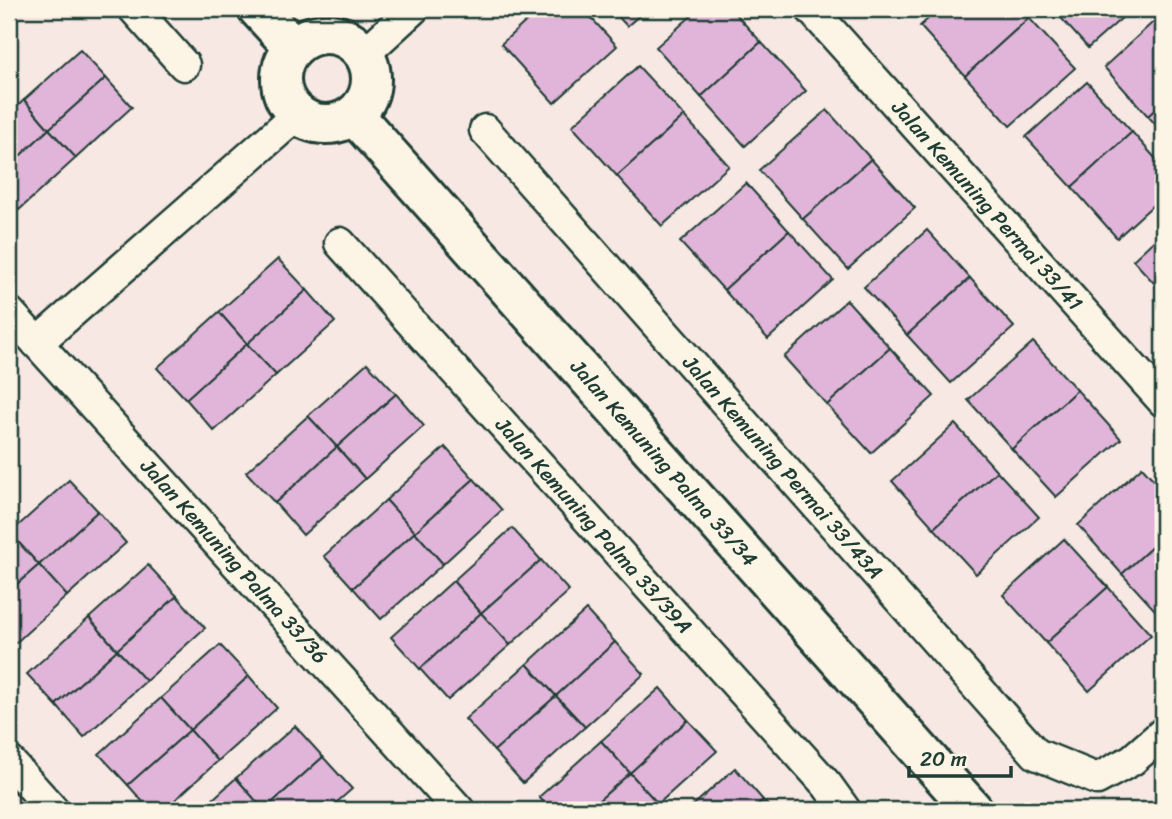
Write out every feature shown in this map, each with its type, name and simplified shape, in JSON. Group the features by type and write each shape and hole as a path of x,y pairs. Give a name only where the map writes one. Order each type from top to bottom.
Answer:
{"main road":[{"path":"258,9 293,47"},
{"path":"330,34 355,44 364,54 372,80 369,93 354,115 341,123 326,125 310,122 297,115 287,103 281,89 284,60 293,47 304,39 330,34"},
{"name":"Jalan Kemuning Palma 33/34","path":"354,115 974,810"}],"street":[{"path":"134,9 184,65"},
{"path":"364,54 413,9"},
{"name":"Jalan Kemuning Permai 33/41","path":"811,9 1163,401"},
{"path":"37,343 297,115"},
{"name":"Jalan Kemuning Permai 33/43A","path":"485,130 1036,754 1097,779 1132,760 1163,733"},
{"name":"Jalan Kemuning Palma 33/39A","path":"340,243 818,775 845,810"},
{"name":"Jalan Kemuning Palma 33/36","path":"9,312 459,810"},
{"path":"9,761 53,810"}],"building":[{"path":"540,9 583,9 617,46 554,103 501,44"},
{"path":"611,9 647,9 627,26"},
{"path":"699,9 731,9 761,42 701,97 656,47"},
{"path":"939,9 1021,9 1029,18 965,76 920,26"},
{"path":"1053,9 1132,9 1088,48"},
{"path":"1163,13 1163,102 1148,116 1104,67"},
{"path":"1029,18 1075,68 1010,126 965,76"},
{"path":"761,42 806,91 745,146 701,97"},
{"path":"80,50 106,78 49,129 24,100"},
{"path":"638,66 684,116 617,176 572,126"},
{"path":"106,78 132,107 76,158 49,129"},
{"path":"1087,82 1132,132 1072,187 1026,137"},
{"path":"24,100 49,129 9,166 9,114"},
{"path":"1163,102 1163,133 1148,116"},
{"path":"827,110 871,159 803,219 759,170"},
{"path":"684,116 729,166 662,226 617,176"},
{"path":"49,129 76,158 19,210 9,199 9,166"},
{"path":"1132,132 1163,167 1163,196 1117,238 1072,187"},
{"path":"871,159 915,208 848,269 803,219"},
{"path":"746,183 789,231 724,290 680,242"},
{"path":"927,230 970,278 907,335 864,287"},
{"path":"789,231 833,280 768,339 724,290"},
{"path":"1163,232 1163,293 1133,260"},
{"path":"278,259 307,290 247,344 219,312"},
{"path":"970,278 1014,327 951,383 907,335"},
{"path":"307,290 335,322 276,375 247,344"},
{"path":"847,300 890,348 827,405 784,357"},
{"path":"219,312 247,344 186,399 157,368"},
{"path":"1033,342 1077,390 1012,449 968,400"},
{"path":"247,344 276,375 214,431 186,399"},
{"path":"890,348 934,396 871,453 827,405"},
{"path":"367,363 396,394 337,447 308,416"},
{"path":"1077,390 1121,439 1056,497 1012,449"},
{"path":"396,394 424,426 365,479 337,447"},
{"path":"308,416 337,447 275,503 246,472"},
{"path":"955,424 997,471 934,528 892,481"},
{"path":"337,447 365,479 303,535 275,503"},
{"path":"445,447 474,479 415,532 386,500"},
{"path":"1142,467 1163,490 1163,537 1122,574 1078,525"},
{"path":"997,471 1039,517 976,574 934,528"},
{"path":"474,479 502,510 443,564 415,532"},
{"path":"69,480 98,511 39,565 10,533"},
{"path":"386,500 415,532 353,588 324,556"},
{"path":"98,511 126,543 67,596 39,565"},
{"path":"512,528 541,560 481,613 453,581"},
{"path":"415,532 443,564 381,619 353,588"},
{"path":"9,534 39,565 9,591"},
{"path":"1163,537 1163,619 1122,574"},
{"path":"1064,539 1108,587 1046,643 1003,595"},
{"path":"541,560 569,591 510,645 481,613"},
{"path":"39,565 67,596 9,649 9,591"},
{"path":"148,565 177,596 117,650 89,618"},
{"path":"453,581 481,613 420,669 391,637"},
{"path":"1108,587 1151,635 1089,691 1046,643"},
{"path":"177,596 205,628 146,681 117,650"},
{"path":"586,610 615,642 556,696 527,664"},
{"path":"481,613 510,645 448,700 420,669"},
{"path":"89,618 117,650 56,705 27,674"},
{"path":"615,642 644,674 585,727 556,696"},
{"path":"220,645 249,676 190,730 161,698"},
{"path":"117,650 146,681 84,737 56,705"},
{"path":"527,664 556,696 494,751 465,719"},
{"path":"249,676 277,708 218,761 190,730"},
{"path":"660,688 688,720 630,773 601,741"},
{"path":"556,696 585,727 523,783 494,751"},
{"path":"161,698 190,730 128,785 99,754"},
{"path":"688,720 717,751 658,804 630,773"},
{"path":"295,726 323,757 264,810 236,778"},
{"path":"190,730 218,761 164,810 150,810 128,785"},
{"path":"601,741 630,773 588,810 551,810 539,797"},
{"path":"323,757 352,789 328,810 264,810"},
{"path":"735,768 763,800 752,810 688,810"},
{"path":"630,773 658,804 651,810 588,810"},
{"path":"236,778 264,810 201,810"},
{"path":"763,800 772,810 752,810"}]}
